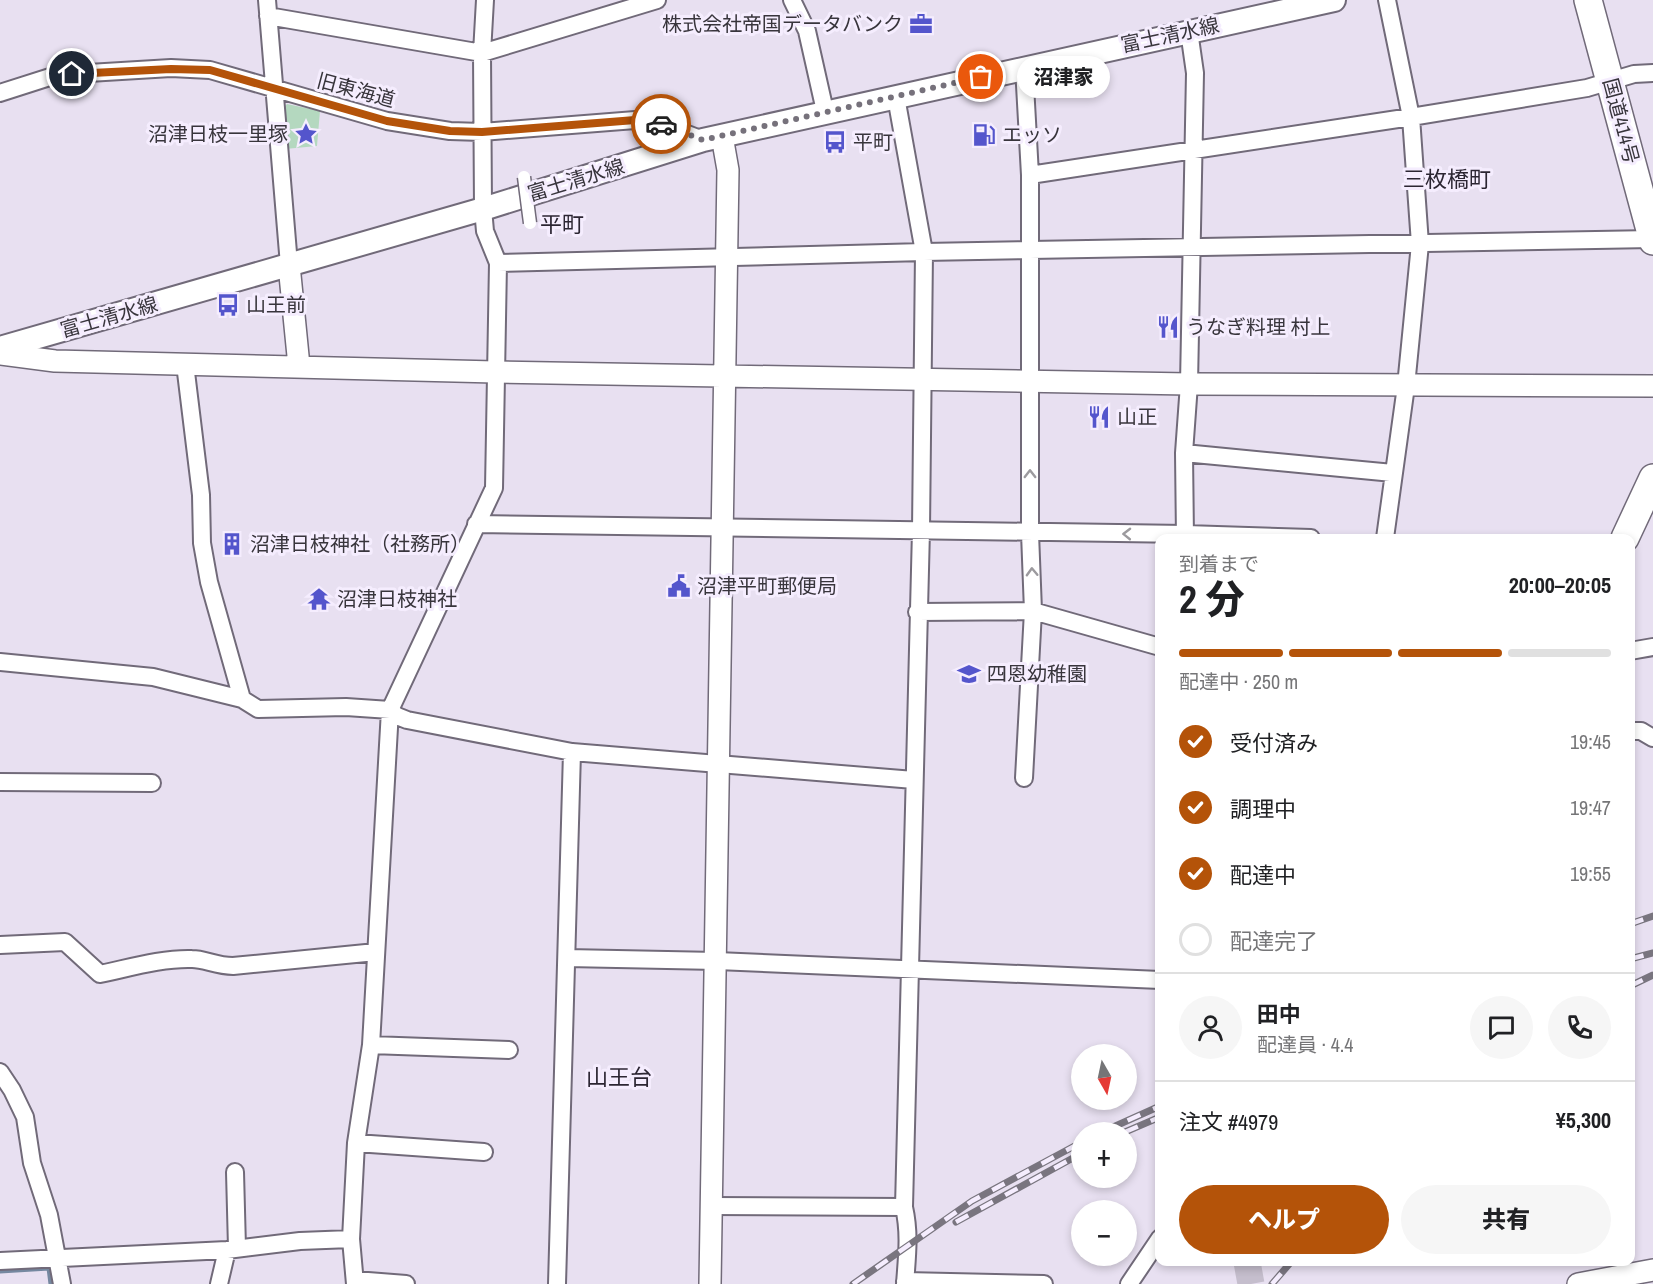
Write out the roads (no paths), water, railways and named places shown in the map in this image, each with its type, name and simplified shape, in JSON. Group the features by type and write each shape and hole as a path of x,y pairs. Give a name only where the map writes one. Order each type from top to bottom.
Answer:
{"highway":[{"name":"国道414号","path":"1588,0 1653,240"},
{"path":"1627,534 1653,478"}],"main road":[{"name":"富士清水線","path":"0,348 483,209 712,138 825,111 1334,0"}],"street":[{"path":"406,1284 355,1282 351,1239 356,1143 371,1045 390,710 494,488 498,263 485,231 483,209 482,53 485,0"},
{"path":"299,366 267,8 482,53 657,0"},
{"path":"792,0 807,31 825,111"},
{"path":"1385,534 1406,386 1420,244 1411,117 1387,0"},
{"path":"1185,534 1184,453 1189,384 1195,74 1189,31"},
{"path":"1024,67 1030,175 1030,533 1033,611 1024,778"},
{"name":"旧東海道","path":"0,93 53,76 171,69 210,70 387,121 450,131 482,132 648,119 712,138"},
{"path":"1030,175 1411,117 1587,88 1634,74 1653,74"},
{"path":"896,97 924,252 912,968 904,1206 909,1228 910,1253 905,1283 1044,1284"},
{"path":"710,1284 728,170 712,138"},
{"path":"525,177 530,223"},
{"path":"498,263 1030,249 1653,240"},
{"path":"0,354 55,361 495,372 1189,384 1653,386"},
{"path":"185,364 201,495 202,543 209,582 242,699"},
{"path":"1184,453 1393,473"},
{"path":"476,524 721,530 921,530 1155,535"},
{"path":"917,612 1033,611 1155,646"},
{"path":"1635,650 1653,647"},
{"path":"0,662 153,677 242,699 258,709 346,707 390,710 407,720 572,752 914,780"},
{"path":"1635,731 1641,731 1653,738"},
{"path":"557,1284 572,752"},
{"path":"0,782 152,783"},
{"path":"0,945 65,942 100,974 177,960 195,959 216,966 233,966 376,952"},
{"path":"567,958 912,968 1155,980"},
{"path":"371,1045 509,1050"},
{"path":"0,1072 25,1117 32,1164 59,1259 62,1284"},
{"path":"356,1143 484,1152"},
{"path":"219,1284 232,1249 235,1172"},
{"path":"710,1206 904,1206"},
{"path":"0,1261 232,1249 300,1241 351,1239"},
{"path":"1129,1284 1155,1245"},
{"path":"1578,1284 1653,1270"}],"waterway":[{"path":"0,1271 49,1268 51,1284"}],"tunnel":[{"path":"1248,1266 1251,1284"}],"railway":[{"path":"1635,922 1653,916"},
{"path":"1635,958 1653,953"},
{"path":"1635,984 1653,975"},
{"path":"1124,1122 1155,1108"},
{"path":"1137,1127 1155,1119"},
{"path":"853,1284 972,1201 1071,1148"},
{"path":"956,1222 1071,1159"},
{"path":"1272,1284 1288,1266"}],"place":[{"name":"株式会社帝国データバンク","path":"921,24"},
{"name":"沼津家","path":"981,77"},
{"name":"沼津日枝一里塚","path":"306,134"},
{"name":"エッソ","path":"984,135"},
{"name":"平町","path":"835,142"},
{"name":"山王前","path":"228,305"},
{"name":"うなぎ料理 村上","path":"1168,327"},
{"name":"山正","path":"1099,417"},
{"name":"沼津日枝神社（社務所）","path":"232,544"},
{"name":"沼津平町郵便局","path":"679,586"},
{"name":"沼津日枝神社","path":"319,599"},
{"name":"四恩幼稚園","path":"969,674"}],"district":[{"name":"三枚橋町","path":"1447,179"},
{"name":"平町","path":"562,224"},
{"name":"山王台","path":"619,1077"}]}
